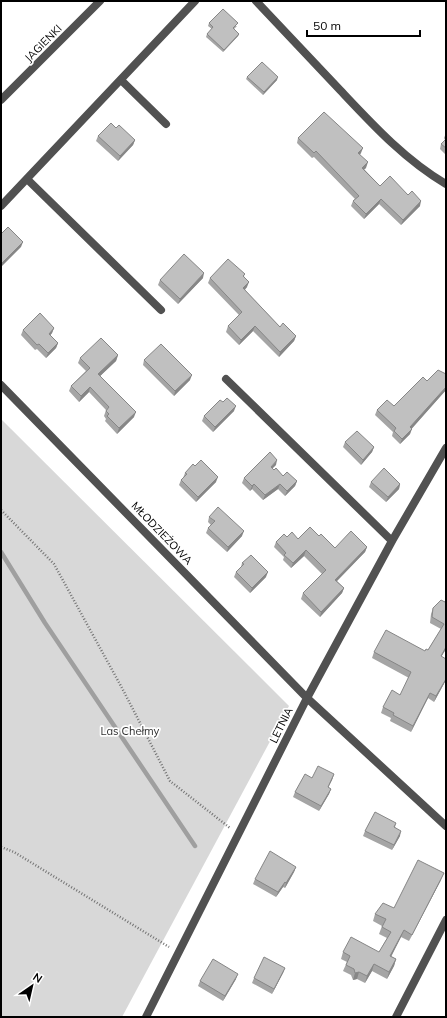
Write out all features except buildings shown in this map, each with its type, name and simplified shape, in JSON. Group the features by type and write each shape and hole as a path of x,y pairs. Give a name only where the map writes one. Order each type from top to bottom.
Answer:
{"street":[{"name":"JAGIENKI","path":"1,100 100,1"},
{"path":"1,206 194,1"},
{"path":"256,1 367,119 395,146 432,176 446,184"},
{"path":"121,80 166,124"},
{"path":"27,179 161,310"},
{"path":"226,379 392,541"},
{"name":"MŁODZIEŻOWA","path":"1,384 307,698 446,826"},
{"name":"LETNIA","path":"146,1017 307,698 392,541 446,448"},
{"path":"396,1017 446,920"}],"path":[{"path":"1,510 54,564 122,688 170,780 239,835"},
{"path":"1,847 14,852 179,953"}],"green space":[{"name":"Las Chełmy","path":"1,419 289,706 122,1017 1,1017"}],"waterway":[{"path":"1,552 45,623 195,846"}]}
